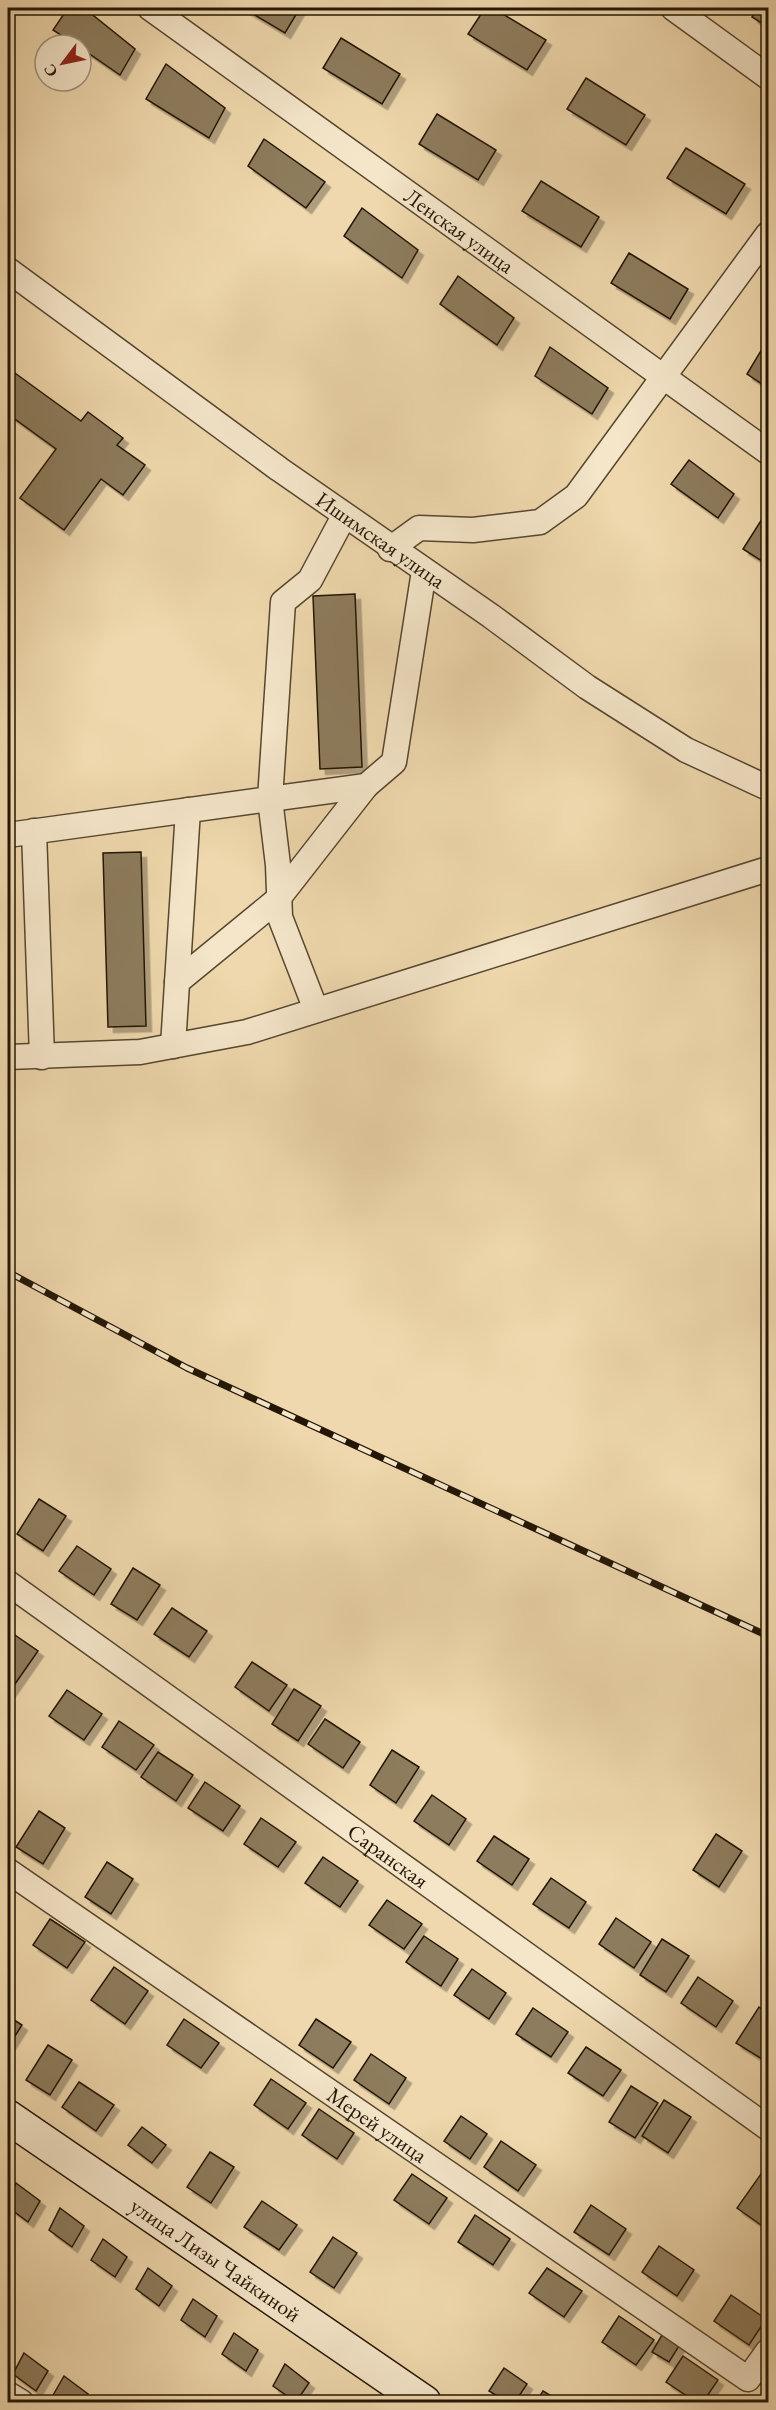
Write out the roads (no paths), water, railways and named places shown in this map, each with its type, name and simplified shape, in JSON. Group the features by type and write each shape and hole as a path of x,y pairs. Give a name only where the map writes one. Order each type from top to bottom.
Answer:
{"street":[{"name":"Ленская улица","path":"150,8 768,452"},
{"path":"673,8 768,77"},
{"path":"390,549 419,528 473,530 540,522 576,496 768,234"},
{"name":"Ишимская улица","path":"8,270 344,516 587,687 686,750 768,788"},
{"path":"316,1010 280,917 277,900 278,865 270,799 283,602 310,580 344,516"},
{"path":"177,982 277,900 366,786 394,762 424,571"},
{"path":"8,835 366,786"},
{"path":"173,1046 188,810"},
{"path":"34,831 42,1057"},
{"path":"8,1057 140,1052 247,1032 768,869"},
{"name":"Саранская","path":"8,1583 768,2128"},
{"name":"Мерей улица","path":"8,1871 748,2379 768,2351"},
{"name":"улица Лизы Чайкиной","path":"8,2117 424,2403"},
{"path":"8,2394 21,2403"}],"railway":[{"path":"8,1272 187,1368 768,1636"}]}
